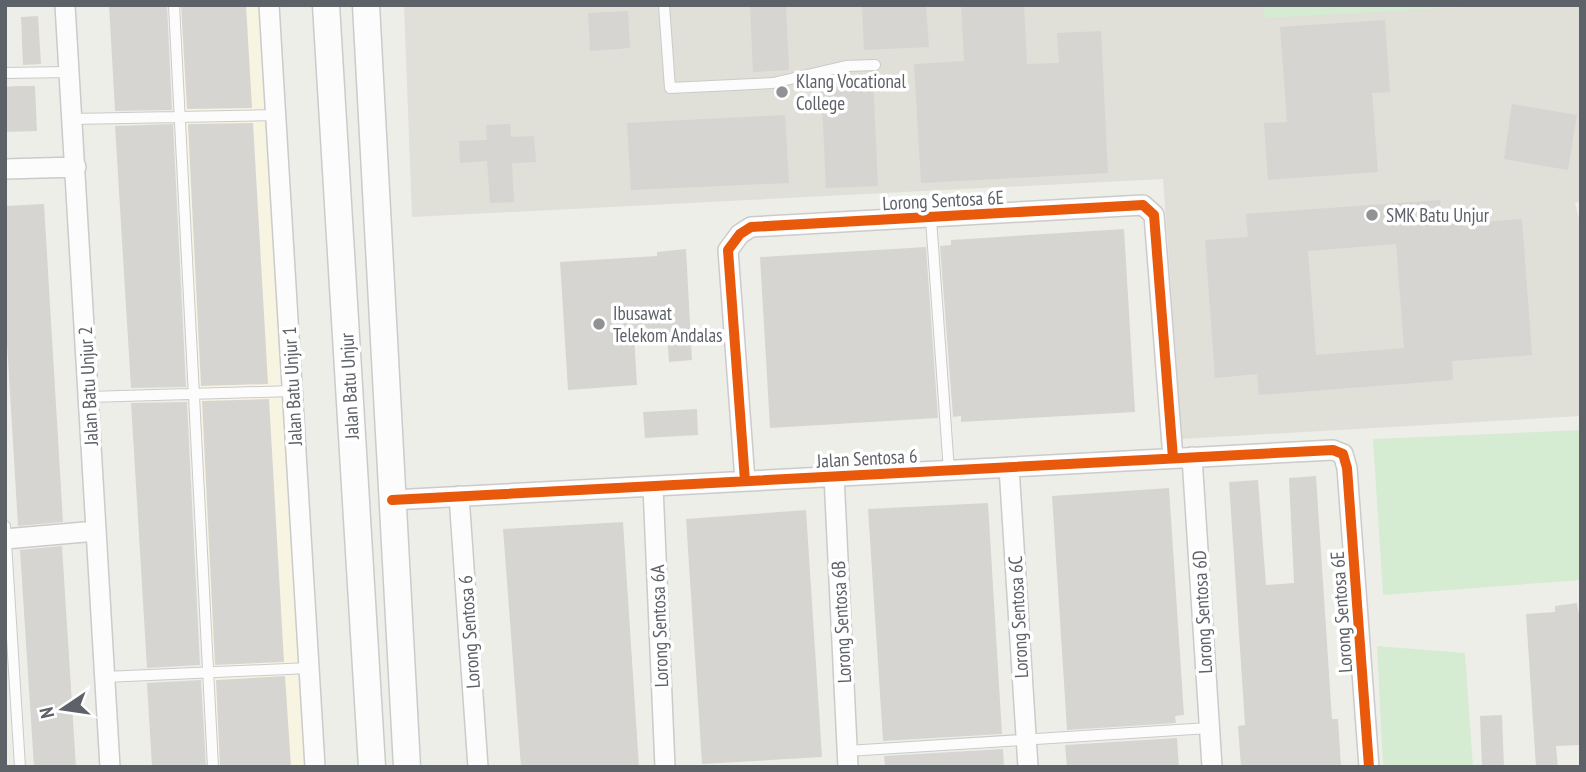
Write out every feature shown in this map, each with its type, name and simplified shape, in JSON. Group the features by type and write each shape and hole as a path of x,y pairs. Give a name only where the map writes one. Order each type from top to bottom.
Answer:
{"main road":[{"name":"Jalan Batu Unjur","path":"326,5 372,767"},
{"name":"Jalan Batu Unjur","path":"366,5 407,767"}],"street":[{"name":"Jalan Batu Unjur 2","path":"65,5 110,767"},
{"name":"Jalan Batu Unjur 1","path":"269,5 316,767"},
{"path":"5,169 76,167"},
{"name":"Lorong Sentosa 6E","path":"745,481 728,250 734,241 751,227 1143,205 1154,215 1183,458"},
{"name":"Jalan Sentosa 6","path":"392,500 1333,450 1343,454"},
{"name":"Lorong Sentosa 6E","path":"1343,454 1369,767"},
{"name":"Lorong Sentosa 6D","path":"1183,458 1212,767"},
{"name":"Lorong Sentosa 6C","path":"1009,467 1028,767"},
{"name":"Lorong Sentosa 6B","path":"834,476 847,759"},
{"name":"Lorong Sentosa 6A","path":"653,486 665,767"},
{"name":"Lorong Sentosa 6","path":"459,496 478,767"},
{"path":"6,539 96,531"}],"lane":[{"path":"174,5 213,767"},
{"path":"664,5 670,89 773,83 846,66 875,65"},
{"path":"5,74 68,72"},
{"path":"72,119 276,115"},
{"path":"931,219 949,471"},
{"path":"88,397 293,391"},
{"path":"5,526 20,767"},
{"path":"105,677 309,668"},
{"path":"847,759 1026,739 1209,728"}],"shaded area":[{"path":"178,5 261,5 308,767 218,767"},
{"path":"404,5 1581,5 1581,201 1575,203 1581,227 1581,416 1182,439 1163,179 412,217"}],"green space":[{"path":"1263,5 1502,5 1264,18"},
{"path":"1581,430 1581,580 1383,595 1373,439"},
{"path":"1377,646 1465,653 1473,767 1383,767"}],"building":[{"path":"109,5 167,5 172,110 115,111"},
{"path":"181,5 246,5 252,108 187,109"},
{"path":"750,5 786,5 789,70 753,72"},
{"path":"862,5 926,5 929,47 864,50"},
{"path":"961,5 1024,5 1027,64 1059,63 1057,33 1101,31 1108,173 921,183 914,64 964,61"},
{"path":"628,11 630,48 590,51 588,13"},
{"path":"38,16 41,64 23,65 21,17"},
{"path":"1385,20 1390,92 1372,93 1378,172 1268,180 1264,123 1287,122 1280,27"},
{"path":"873,78 878,186 826,188 821,80"},
{"path":"35,86 37,131 5,132 5,87"},
{"path":"1512,104 1577,115 1568,170 1504,159"},
{"path":"785,115 789,183 631,190 627,123"},
{"path":"253,123 268,384 201,386 188,124"},
{"path":"173,124 186,387 131,388 115,126"},
{"path":"510,124 511,137 534,136 536,162 512,163 514,202 490,203 487,161 460,163 459,141 487,140 486,125"},
{"path":"1440,200 1442,225 1522,219 1532,355 1452,361 1453,380 1259,395 1257,374 1215,378 1205,240 1248,237 1246,214","holes":["1396,244 1404,348 1316,355 1308,251"]},
{"path":"44,204 63,522 18,526 5,310 5,206"},
{"path":"1124,229 1135,412 961,422 961,416 953,417 940,246 951,245 951,240"},
{"path":"926,247 938,418 770,428 760,257"},
{"name":"Ibusawat Telekom Andalas","path":"686,249 692,360 669,362 667,332 634,334 637,385 568,390 560,262 657,256 657,252"},
{"path":"269,399 284,662 215,665 202,401"},
{"path":"187,402 200,665 147,668 131,403"},
{"path":"697,409 698,435 645,438 643,412"},
{"path":"1316,476 1332,719 1338,719 1341,767 1241,767 1238,726 1245,725 1229,482 1258,480 1266,585 1294,583 1289,478"},
{"path":"1169,488 1184,715 1175,716 1176,723 1067,730 1052,496"},
{"path":"988,503 1002,734 883,741 868,509"},
{"path":"806,510 822,757 702,764 686,519"},
{"path":"623,522 639,767 521,767 503,529"},
{"path":"62,546 76,767 34,767 20,550"},
{"path":"1577,603 1581,626 1581,745 1556,746 1558,767 1536,767 1526,614 1555,612 1555,606"},
{"path":"285,676 291,767 220,767 216,680"},
{"path":"201,680 206,767 152,767 147,683"},
{"path":"1502,715 1504,767 1482,767 1480,716"},
{"path":"1177,738 1179,767 1067,767 1065,745"},
{"path":"1003,749 1004,767 885,767 884,756"}],"cycle path":[{"path":"745,481 728,250 740,234 751,227 1143,205 1154,215 1173,458"},
{"path":"392,500 1333,450 1343,454 1347,468 1369,767"}],"place":[{"name":"Klang Vocational College","path":"782,92"},
{"name":"SMK Batu Unjur","path":"1372,215"},
{"name":"Ibusawat Telekom Andalas","path":"599,324"}]}
